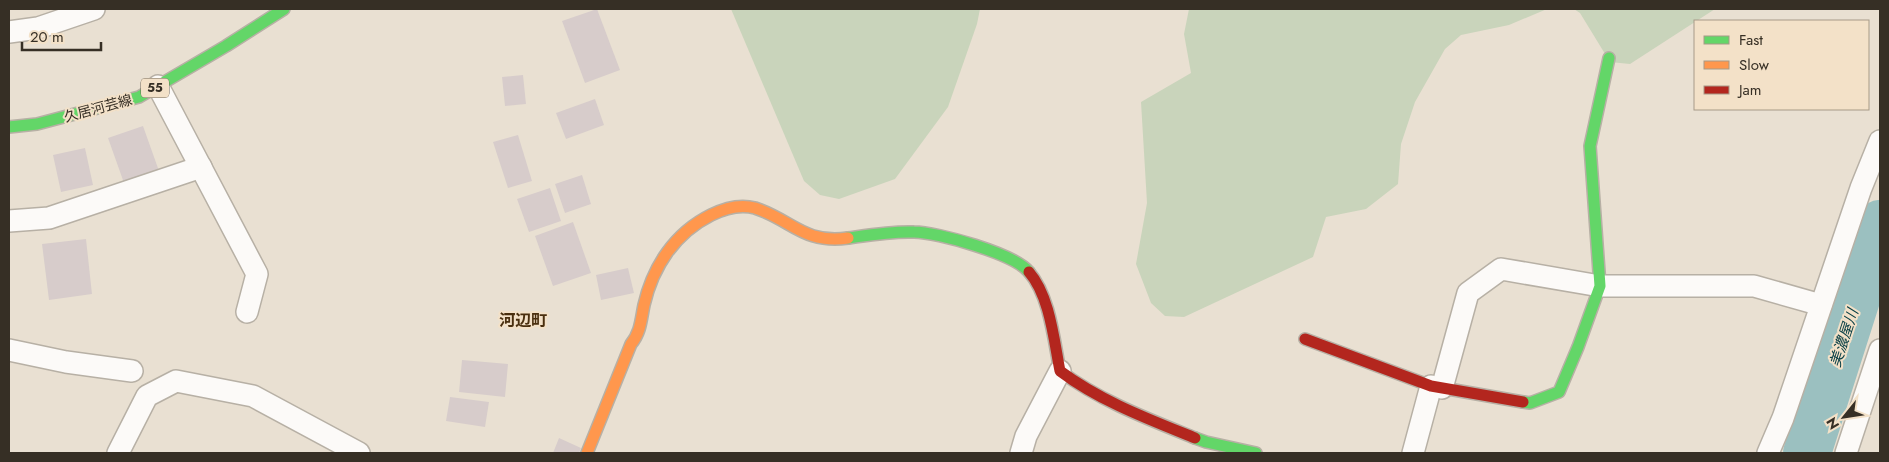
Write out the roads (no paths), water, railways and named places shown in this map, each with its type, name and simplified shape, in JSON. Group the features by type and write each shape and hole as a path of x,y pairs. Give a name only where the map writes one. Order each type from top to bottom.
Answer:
{"street":[{"path":"10,30 38,28 94,9"},
{"name":"久居河芸線","path":"9,128 37,124 139,97 284,9"},
{"path":"1305,339 1436,387 1530,403 1559,392 1600,286 1590,146 1609,58"},
{"path":"158,86 257,274 247,312"},
{"path":"1768,453 1783,418 1861,188 1880,141"},
{"path":"9,221 48,218 201,167"},
{"path":"587,453 631,344 638,338 644,304 650,287 667,253 689,229 726,209 742,206 764,211 797,231 818,239 853,238 900,232 926,233 1010,259 1027,269 1041,290 1060,371 1080,386 1139,415 1206,442 1256,453"},
{"path":"1413,453 1468,293 1501,269 1600,286 1754,286 1821,305"},
{"path":"9,350 66,362 132,371"},
{"path":"1846,453 1880,350"},
{"path":"1021,453 1026,436 1060,371"},
{"path":"118,453 147,396 176,381 253,396 359,453"}],"waterway":[{"name":"美濃屋川","path":"1807,453 1880,224"}],"district":[{"name":"河辺町","path":"523,320"}]}
